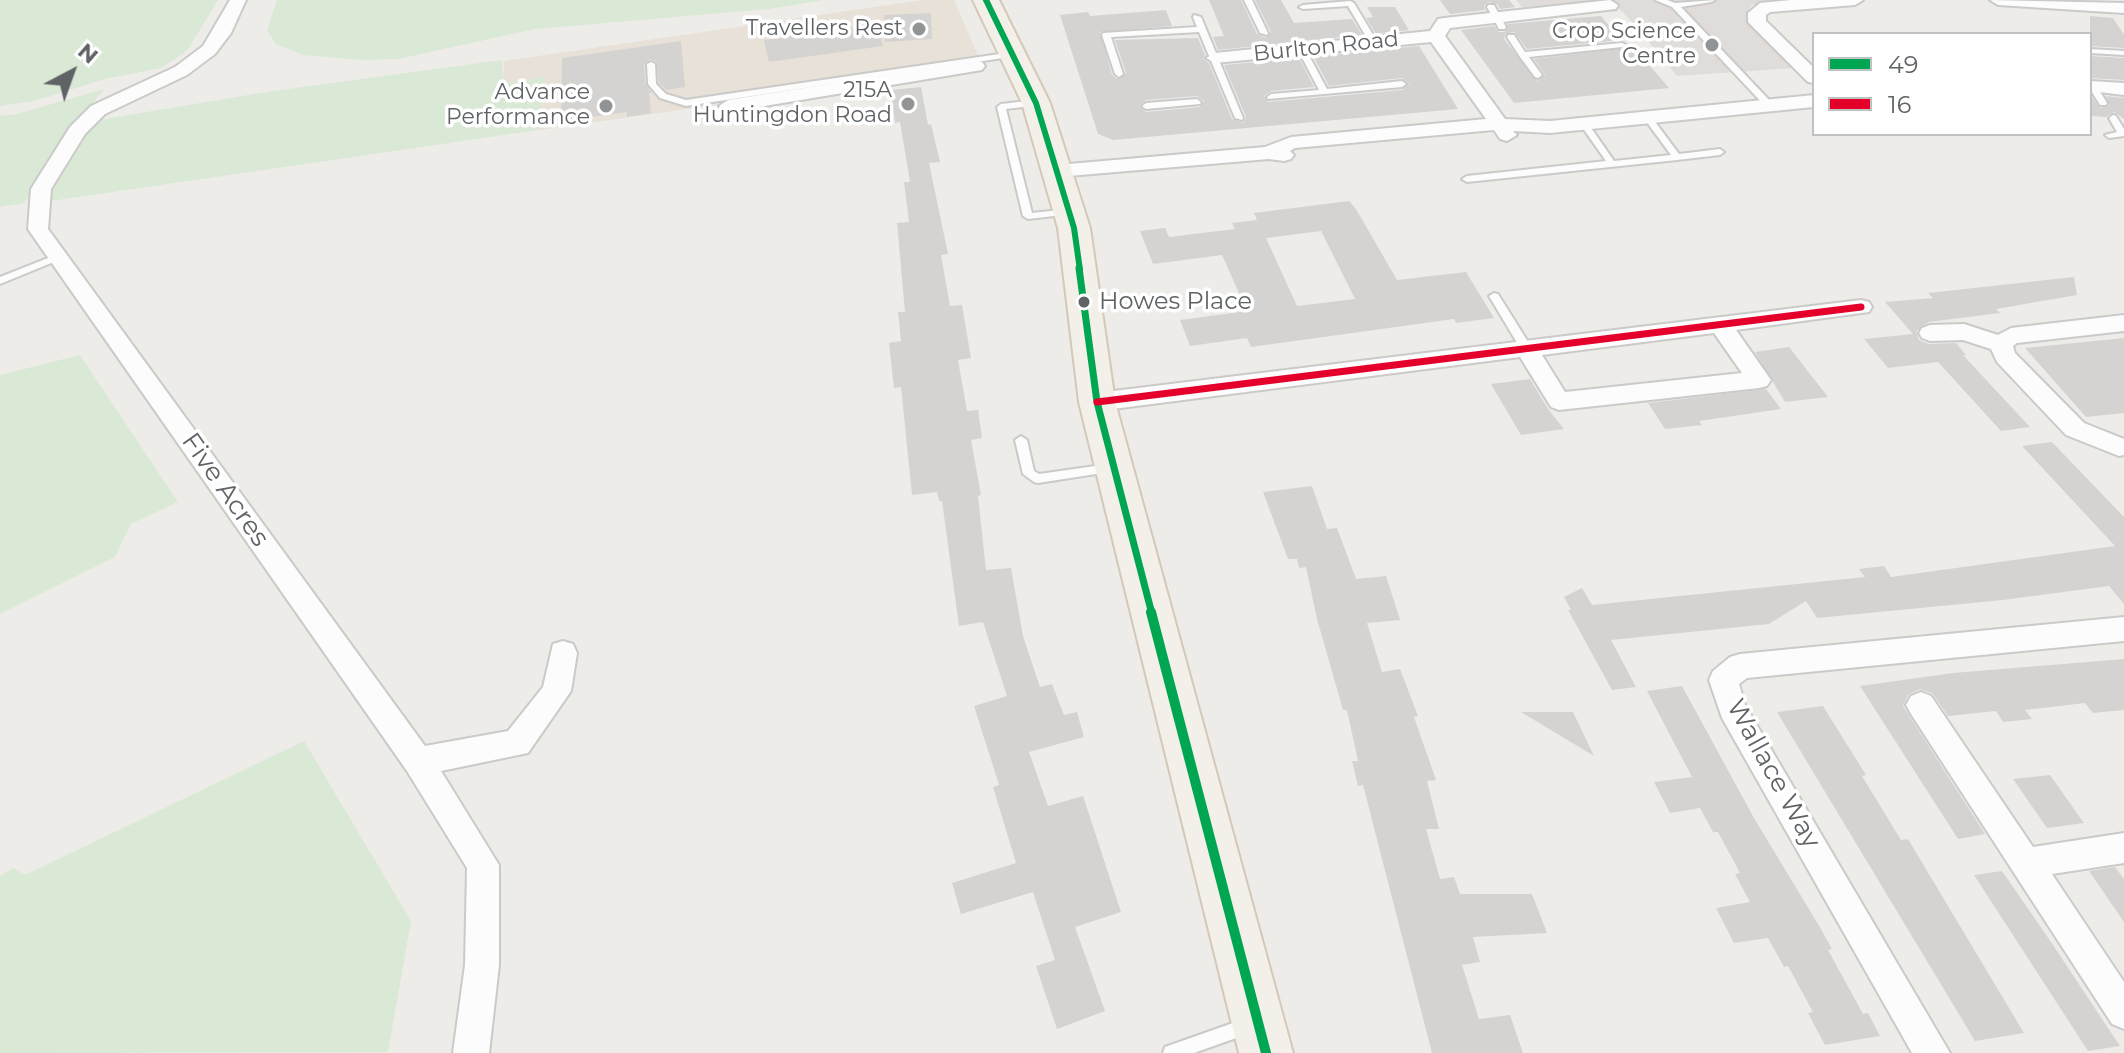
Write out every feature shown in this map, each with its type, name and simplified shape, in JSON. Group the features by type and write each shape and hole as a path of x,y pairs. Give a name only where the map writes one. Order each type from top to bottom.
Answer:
{"main road":[{"path":"986,0 1036,103 1078,243 1097,402 1112,467 1262,1038"}],"street":[{"name":"Five Acres","path":"238,0 222,33 209,50 181,71 98,110 77,131 41,189 38,229 418,761 483,865 482,965 471,1053"},
{"path":"1812,76 1757,22 1757,13 1766,7 1855,0"},
{"path":"1998,0 2124,8"},
{"name":"Burlton Road","path":"1215,58 1272,48 1302,50 1436,36 1444,23 1610,5"},
{"path":"1436,36 1504,132"},
{"path":"728,106 976,66"},
{"path":"2095,92 2124,89"},
{"path":"1057,171 1269,153 1290,156 1812,101"},
{"path":"1097,402 1861,307"},
{"path":"2001,344 2011,336 2124,323"},
{"path":"1526,348 1559,401 1759,380 1720,325"},
{"path":"1930,333 1964,332 2001,344"},
{"path":"2001,344 2005,356 2075,429 2122,452"},
{"name":"Wallace Way","path":"1932,1053 1732,709 1723,680 1740,666 2124,629"},
{"path":"418,761 517,743 557,691 563,653"},
{"path":"1921,705 2124,1012"},
{"path":"2026,863 2124,848"}],"lane":[{"path":"1248,0 1264,33"},
{"path":"1659,0 1675,5 1711,0"},
{"path":"1303,7 1350,3 1374,43"},
{"path":"1675,5 1768,104"},
{"name":"Burlton Road","path":"1197,17 1239,118"},
{"path":"1119,74 1106,35 1202,29"},
{"path":"1511,37 1538,75"},
{"path":"1523,55 1622,45"},
{"path":"1302,50 1324,91"},
{"path":"2092,51 2124,53"},
{"path":"651,64 652,84 663,96 686,103 1013,54"},
{"path":"1271,97 1402,84"},
{"path":"1216,100 1230,100"},
{"path":"1146,106 1197,102"},
{"path":"1036,103 1001,107 1028,216 1069,212"},
{"path":"1647,117 1677,157"},
{"path":"2109,135 2123,134 2113,118"},
{"path":"1584,124 1612,164"},
{"path":"1467,179 1720,152"},
{"path":"0,281 58,257"},
{"path":"1494,296 1526,348"},
{"path":"1021,440 1029,474 1038,479 1112,467"},
{"path":"1171,1053 1262,1038"}],"shaded area":[{"path":"922,0 954,0 978,55 715,96 716,105 538,130 545,77 503,83 504,61"},
{"name":"Crop Science Centre","path":"1516,0 1777,0 1751,5 1746,16 1795,68 1677,76 1624,13 1609,1 1522,7"}],"green space":[{"path":"0,0 218,0 187,51 161,68 105,79 34,101 0,106"},
{"path":"277,0 824,0 769,9 535,29 398,59 361,60 303,55 276,44 267,30"},
{"path":"502,60 503,83 545,77 538,130 51,201 44,198 92,121 273,91"},
{"path":"104,89 75,125 24,203 0,207 0,116"},
{"path":"80,355 178,502 131,524 115,557 0,614 0,375"},
{"path":"304,741 411,921 388,1052 0,1053 0,876 13,868 25,875"}],"building":[{"path":"1209,0 1241,0 1257,34 1266,38 1271,32 1255,0 1281,0 1294,23 1352,19 1362,35 1218,50 1213,37 1224,36"},
{"path":"1440,0 1509,0 1515,7 1500,9 1497,4 1488,2 1485,10 1450,14"},
{"path":"1367,7 1395,7 1409,30 1376,34 1366,18 1373,17"},
{"path":"1166,10 1172,26 1100,32 1112,75 1117,79 1126,73 1115,40 1198,38 1205,55 1203,59 1209,63 1232,119 1243,123 1246,117 1224,65 1299,58 1314,87 1271,91 1264,96 1268,102 1402,90 1409,84 1402,78 1329,86 1313,56 1419,46 1458,109 1113,140 1098,134 1060,15 1088,12 1090,16","holes":["1197,96 1204,101 1200,107 1146,112 1139,106 1146,100"]},
{"name":"Travellers Rest","path":"931,13 932,39 885,42 884,15"},
{"path":"1601,16 1621,40 1527,49 1514,32 1505,34 1504,39 1537,81 1545,75 1534,59 1627,48 1632,53 1639,53 1669,88 1514,103 1461,30 1494,26 1499,32 1505,32 1508,24"},
{"path":"2090,16 2113,18 2124,35 2124,48 2092,46"},
{"path":"876,25 883,46 769,62 764,40"},
{"path":"681,41 685,87 667,90 659,83 656,61 650,59 644,64 645,84 652,93 649,93 651,113 627,117 627,112 561,121 562,58"},
{"path":"2092,56 2124,58 2124,80 2092,78"},
{"path":"921,87 928,125 931,124 940,162 929,163 948,254 941,255 950,306 962,305 971,358 958,360 967,411 978,410 982,438 971,440 981,495 978,496 986,570 1011,568 1023,636 1040,687 1052,684 1064,715 1077,712 1084,737 1029,752 1048,806 1083,796 1121,912 1075,927 1105,1011 1057,1029 1036,966 1055,960 1033,892 961,914 952,883 1016,863 993,787 999,785 974,706 1007,696 983,622 959,626 942,501 939,501 937,492 912,495 901,387 894,388 889,343 901,341 898,312 905,312 897,223 909,222 904,182 910,182 900,122 895,123 890,90"},
{"path":"2106,96 2124,98 2124,119 2114,112 2106,117 2092,116 2092,98 2100,108 2109,106"},
{"path":"1349,201 1397,280 1466,272 1494,318 1456,323 1454,319 1251,347 1247,338 1190,346 1180,320 1247,311 1222,255 1153,264 1140,231 1165,228 1169,237 1235,229 1232,223 1257,220 1254,213","holes":["1321,231 1355,299 1297,306 1266,238"]},
{"path":"2074,277 2077,295 1996,309 2000,313 1929,322 1916,331 1919,340 1929,344 1956,343 1966,355 1963,355 2030,427 2001,431 1938,362 1888,368 1864,339 1913,334 1885,302 1933,298 1928,293"},
{"path":"2124,338 2124,413 2086,417 2025,348"},
{"path":"1789,347 1828,397 1785,402 1755,352"},
{"path":"1530,379 1564,429 1521,435 1491,384"},
{"path":"1766,389 1781,409 1699,421 1702,425 1665,429 1648,403"},
{"path":"2052,442 2124,517 2124,604 2109,586 1817,618 1806,601 1769,624 1611,640 1636,687 1612,690 1568,610 1571,610 1564,597 1582,588 1592,605 1865,577 1859,569 1884,566 1891,577 2115,546 2022,446"},
{"path":"1312,486 1327,529 1337,528 1356,579 1386,576 1400,620 1367,623 1382,672 1400,669 1418,716 1414,717 1436,780 1427,781 1439,829 1426,829 1440,879 1454,877 1460,894 1532,894 1547,933 1473,937 1480,962 1462,965 1479,1019 1510,1015 1523,1053 1432,1053 1363,785 1358,786 1352,761 1358,761 1347,710 1343,710 1306,567 1299,568 1297,559 1288,559 1263,492"},
{"path":"2124,659 2124,710 2093,713 2085,703 2025,710 2032,719 2003,722 1996,711 1948,716 1932,693 1920,689 1908,695 1903,706 1985,834 1958,839 1860,686 1953,673"},
{"path":"1682,686 1754,818 1821,929 1832,949 1828,950 1863,1014 1868,1013 1880,1036 1825,1045 1808,1013 1813,1012 1788,966 1784,967 1768,938 1734,943 1716,908 1750,902 1735,874 1740,873 1718,832 1713,832 1700,808 1670,813 1654,782 1692,777 1647,691"},
{"path":"1823,706 1866,775 1862,776 1901,840 1908,839 2024,1033 1975,1041 1777,712"},
{"path":"1521,712 1573,712 1594,756"},
{"path":"2050,775 2084,823 2047,828 2013,779"},
{"path":"2115,867 2124,879 2124,922 2089,871"},
{"path":"2002,871 2120,1046 2088,1051 1974,875"}],"transit line":[{"name":"49","path":"986,0 1036,103 1074,228 1097,402 1266,1053"},
{"name":"16","path":"1097,402 1861,307"}],"place":[{"name":"Travellers Rest","path":"919,29"},
{"name":"Crop Science Centre","path":"1712,45"},
{"name":"215A Huntingdon Road","path":"908,104"},
{"name":"Advance Performance","path":"606,106"},
{"name":"Howes Place","path":"1084,302"}]}
